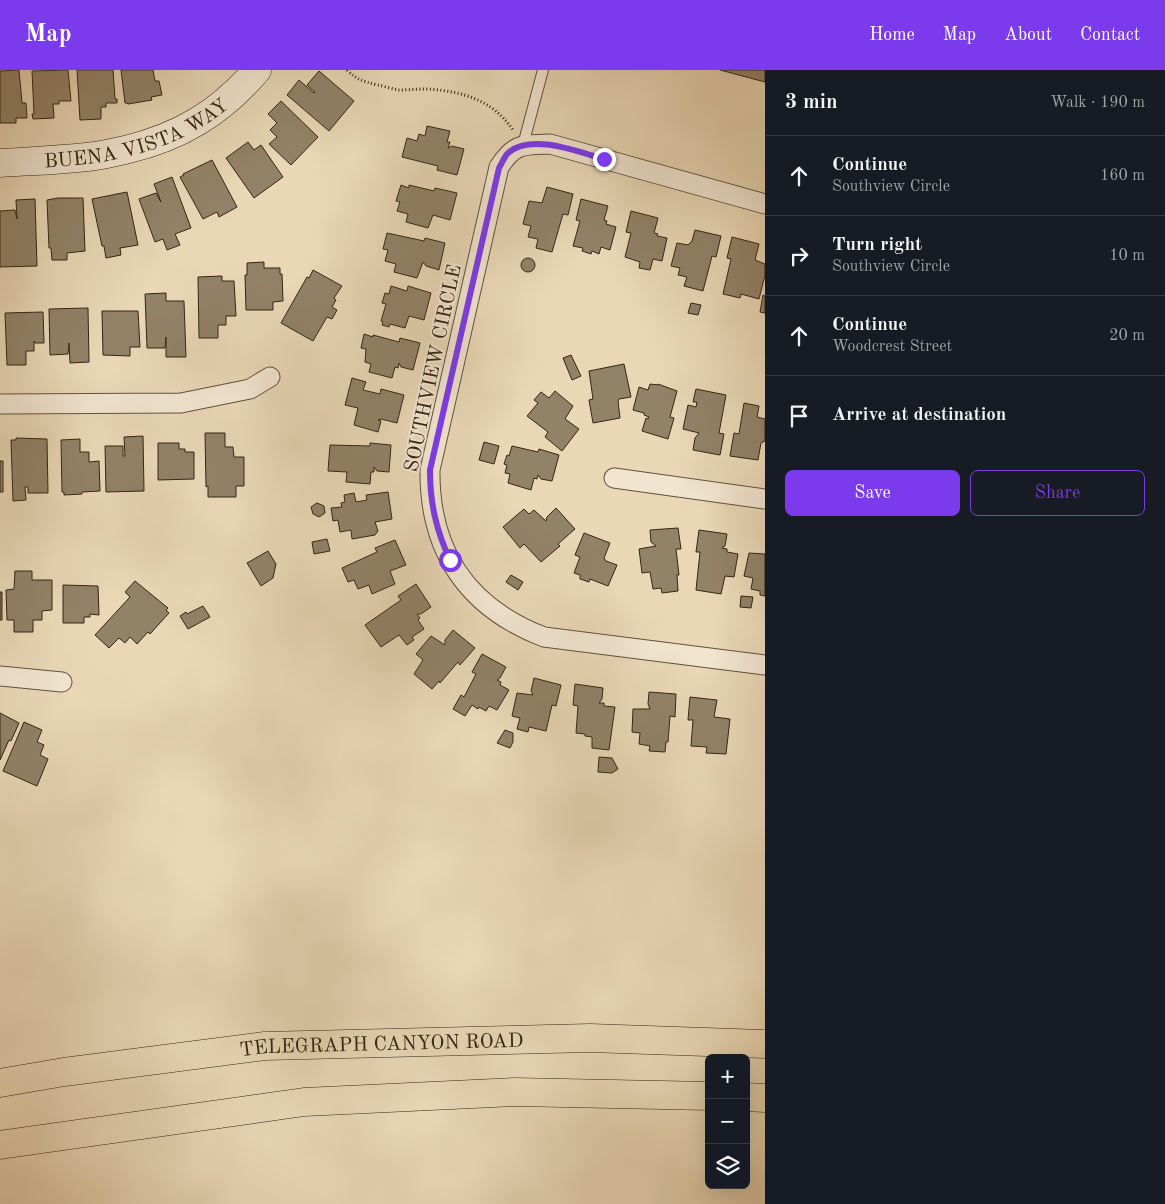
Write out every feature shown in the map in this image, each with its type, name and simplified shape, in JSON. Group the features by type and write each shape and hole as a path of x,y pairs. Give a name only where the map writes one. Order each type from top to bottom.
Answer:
{"main road":[{"name":"TELEGRAPH CANYON ROAD","path":"0,1083 64,1072 264,1046 590,1038 765,1044"},
{"path":"0,1145 304,1102 515,1092 705,1096"},
{"path":"750,1097 765,1098"}],"street":[{"name":"BUENA VISTA WAY","path":"0,163 96,156 142,146 170,136 197,122 220,106 256,70"},
{"path":"523,145 550,144 765,204"},
{"name":"SOUTHVIEW CIRCLE","path":"523,145 508,154 499,168 430,470 432,507 442,543 461,578 474,593 506,620 524,630 544,637 765,665"},
{"path":"0,404 181,403 250,389 270,376"},
{"path":"614,478 765,499"},
{"path":"0,676 62,682"}],"lane":[{"path":"523,145 543,70"}],"path":[{"path":"347,70 357,80 398,90 455,91 477,98 508,123 523,145"}],"building":[{"path":"19,70 22,103 26,103 27,118 16,118 16,123 0,123 0,71"},
{"path":"68,70 71,101 59,101 59,104 53,104 54,118 33,119 32,71"},
{"path":"77,70 113,70 115,99 117,99 117,103 106,103 106,107 101,107 101,119 80,120"},
{"path":"121,70 153,70 155,81 159,81 162,95 151,97 152,100 125,103"},
{"path":"720,70 765,70 765,82"},
{"path":"319,71 354,101 329,131 287,95 299,80 314,93 307,85"},
{"path":"281,101 318,137 291,165 269,144 277,137 270,130 277,123 268,114"},
{"path":"427,126 450,131 447,142 450,142 448,148 452,146 464,149 457,175 437,170 438,166 402,157 407,138 417,141 419,134 425,136"},
{"path":"248,142 254,150 261,145 283,177 254,198 226,158"},
{"path":"212,160 237,207 219,217 217,212 203,219 180,177"},
{"path":"172,177 191,228 175,234 180,245 167,250 163,239 155,242 139,199 156,193 161,202 154,184"},
{"path":"401,185 409,188 409,185 434,191 435,188 457,193 450,220 433,215 428,228 406,222 408,214 397,211 400,202 396,201"},
{"path":"547,187 573,194 568,215 563,214 552,252 536,248 538,239 528,237 531,226 523,224 529,201 542,203"},
{"path":"127,192 138,245 120,248 121,255 106,258 92,199"},
{"path":"83,198 85,251 67,253 67,260 52,260 51,248 49,248 47,200"},
{"path":"35,199 37,266 0,267 0,211 15,210 17,219 16,200"},
{"path":"581,199 608,206 604,220 607,221 606,224 616,227 610,250 601,247 599,254 592,251 591,254 582,251 583,248 573,246 580,221 576,220"},
{"path":"631,211 658,218 654,233 658,234 657,236 667,238 662,261 653,259 650,270 639,268 640,262 625,257 631,233 626,232"},
{"path":"695,230 721,236 716,257 712,256 703,291 684,286 687,277 678,275 680,268 671,266 677,243 688,245 692,241"},
{"path":"387,233 424,241 425,238 445,243 439,270 426,266 423,262 417,278 394,272 396,264 385,261 388,250 383,249"},
{"path":"732,237 759,244 755,260 765,264 765,275 759,299 741,294 740,298 723,294 731,259 727,258"},
{"path":"528,258 533,260 535,265 533,270 528,272 523,270 521,265 523,260"},
{"path":"264,262 264,268 280,268 283,301 273,302 273,310 246,310 245,275 247,275 247,263"},
{"path":"313,270 342,286 334,298 336,300 332,307 337,310 332,319 327,317 313,341 281,323 307,277 309,278"},
{"path":"222,276 222,281 234,281 236,316 226,316 226,325 218,325 218,338 199,338 198,277"},
{"path":"391,286 407,291 408,286 431,293 424,320 409,316 405,328 390,324 389,327 382,325 383,322 381,321 386,304 382,303 385,293 389,294"},
{"path":"166,293 166,301 184,301 186,357 166,357 166,337 165,348 147,348 145,294"},
{"path":"763,295 765,296 765,313 760,312"},
{"path":"691,303 701,305 698,315 688,313"},
{"path":"88,308 89,362 70,363 69,343 68,354 50,355 49,309"},
{"path":"102,311 138,311 140,347 130,347 130,356 103,355"},
{"path":"43,312 44,343 35,343 34,341 34,351 26,351 26,365 7,365 5,313"},
{"path":"364,334 399,342 400,338 420,343 413,370 401,367 399,363 398,368 395,367 392,378 369,372 371,364 365,362 366,349 361,348"},
{"path":"571,355 581,376 572,380 563,358"},
{"path":"624,364 631,397 619,399 620,418 593,423 589,400 593,399 589,371"},
{"path":"352,378 366,382 363,390 380,394 381,389 404,395 397,423 378,420 381,421 378,432 354,425 358,408 345,405"},
{"path":"650,384 658,384 677,391 670,417 674,418 668,439 642,431 646,418 648,419 649,417 644,415 644,413 633,410 639,387 648,390"},
{"path":"696,389 726,395 719,433 724,434 720,455 693,450 695,438 699,433 683,429 688,405 696,407 697,402 693,402"},
{"path":"555,391 573,406 565,419 579,429 562,451 545,437 548,432 527,416 538,403 534,400 541,392 549,398"},
{"path":"744,403 759,406 757,417 765,419 765,441 761,443 758,460 730,456 734,433 739,434"},
{"path":"205,433 225,433 225,447 233,447 234,457 244,457 244,486 236,486 236,497 208,497 208,486 206,487"},
{"path":"143,436 144,491 106,492 105,446 123,446 123,456 125,456 124,437"},
{"path":"16,438 47,439 48,493 28,493 28,487 25,487 26,500 13,501 11,440 16,440"},
{"path":"80,439 80,452 89,452 89,462 99,461 100,491 64,495 64,492 62,492 61,440"},
{"path":"484,442 499,446 494,464 479,460"},
{"path":"158,443 179,443 179,449 185,449 185,452 194,452 194,479 158,480"},
{"path":"370,443 391,445 389,472 377,471 374,467 374,472 371,472 370,484 346,482 347,472 328,471 330,445 370,446"},
{"path":"512,446 538,452 539,449 559,455 552,481 541,479 538,475 537,479 534,478 531,490 508,483 510,474 505,473 507,465 504,464"},
{"path":"0,461 3,461 3,492 0,492"},
{"path":"388,492 392,519 375,522 378,531 375,535 352,539 351,530 340,532 338,520 333,521 331,508 342,507 341,503 345,502 344,495 354,493 356,502 367,500 366,495"},
{"path":"317,503 324,506 325,513 319,517 313,514 311,507"},
{"path":"556,508 575,529 558,544 560,546 541,562 524,544 520,548 503,527 524,509 529,514 534,510 546,521 547,517"},
{"path":"678,528 681,549 676,549 679,575 677,575 678,591 662,593 661,588 653,589 650,572 642,573 639,549 656,546 651,542 650,530"},
{"path":"699,530 727,534 725,546 722,548 727,549 727,552 738,554 734,577 725,576 721,594 696,590 700,552 696,552"},
{"path":"584,533 610,543 604,558 606,561 617,565 608,586 590,579 589,582 580,579 580,575 574,573 580,557 575,555"},
{"path":"327,539 330,551 314,554 312,542"},
{"path":"395,540 406,565 390,571 395,584 372,594 369,585 358,589 354,580 348,582 342,568 377,552 375,548"},
{"path":"268,551 276,564 273,578 261,586 247,563"},
{"path":"749,553 765,554 765,596 760,595 760,591 751,589 753,578 744,576"},
{"path":"15,571 32,571 32,580 52,580 52,610 42,611 42,620 33,620 33,632 14,632 14,620 7,620 6,590 14,589"},
{"path":"511,575 523,582 518,590 506,582"},
{"path":"135,581 168,608 166,610 169,613 150,634 148,632 137,644 130,637 125,643 119,638 109,648 95,635 130,597 125,592"},
{"path":"416,584 431,607 421,614 417,614 420,618 418,620 424,629 412,637 414,640 407,645 399,635 381,647 365,625 401,600 398,596"},
{"path":"63,585 98,586 99,615 90,614 90,617 84,617 84,623 63,623"},
{"path":"0,592 2,592 2,620 0,620"},
{"path":"741,596 753,597 751,608 740,607"},
{"path":"203,606 210,617 188,629 180,616"},
{"path":"453,630 475,648 460,665 458,662 440,683 439,681 432,689 414,674 423,660 416,654 431,636 445,645 445,640"},
{"path":"482,654 506,667 497,680 501,682 500,685 509,690 497,710 489,706 486,711 472,705 465,716 453,709 461,695 464,697 476,674 472,672"},
{"path":"534,678 561,685 556,706 552,705 546,731 529,727 528,732 517,729 520,718 512,716 517,693 533,695 531,691"},
{"path":"575,684 603,688 602,699 599,703 604,703 604,706 615,707 609,750 592,748 592,737 576,733 578,706 573,705"},
{"path":"649,692 676,694 675,717 670,716 668,742 666,742 665,752 649,751 650,746 639,744 640,733 632,732 633,709 650,709 648,704"},
{"path":"690,697 717,700 714,717 730,719 726,754 706,753 707,747 691,746 693,720 688,720"},
{"path":"0,713 19,723 0,760"},
{"path":"24,722 42,730 37,742 44,745 40,755 48,759 37,786 3,771"},
{"path":"505,730 513,733 513,742 510,748 497,743"},
{"path":"599,757 612,758 618,769 612,773 598,772"}],"route":[{"path":"450,560 436,525 432,507 430,470 499,168 508,154 523,145 550,144 604,159"}]}
